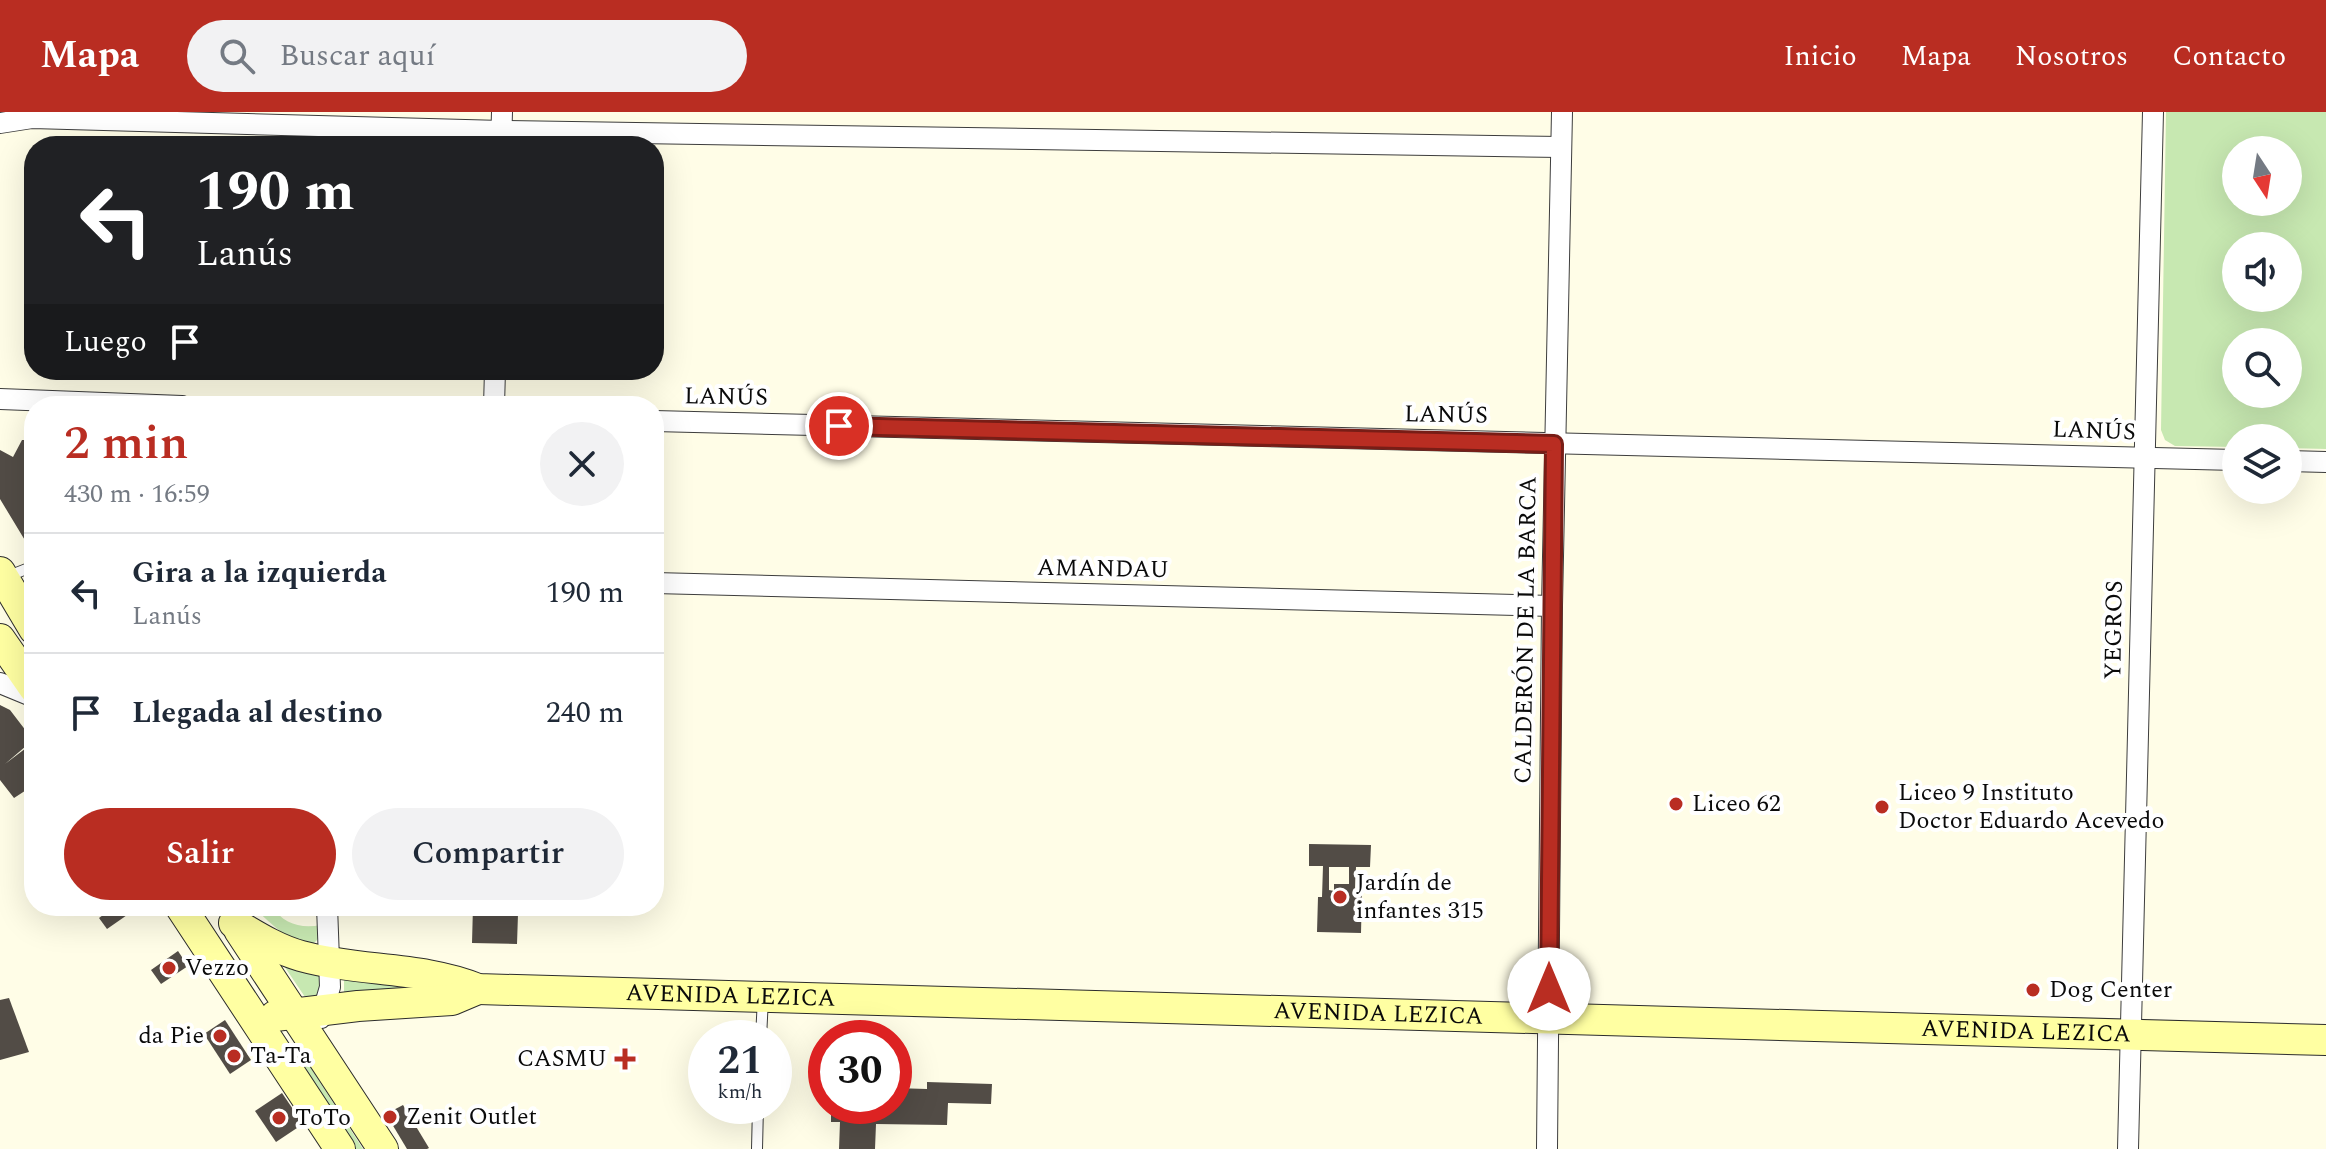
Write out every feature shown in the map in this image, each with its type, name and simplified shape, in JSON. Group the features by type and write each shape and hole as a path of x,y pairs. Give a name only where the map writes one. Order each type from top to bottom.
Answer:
{"street":[{"name":"CALDERÓN DE LA BARCA","path":"1547,1149 1554,444 1562,112"},
{"name":"YEGROS","path":"2128,1149 2153,112"},
{"path":"0,123 32,118 502,130 1561,147"},
{"path":"0,399 24,400"},
{"name":"LANÚS","path":"664,421 2222,460"},
{"path":"2302,461 2326,462"},
{"path":"2,575 24,612"},
{"name":"AMANDAU","path":"664,583 1552,606"},
{"path":"0,639 24,674"},
{"path":"0,683 24,693"},
{"path":"187,916 340,1149"},
{"path":"229,916 383,1149"},
{"name":"AVENIDA LEZICA","path":"231,916 271,945 330,962 451,978 478,989 1549,1021 2326,1040"},
{"path":"311,1040 325,1010 330,987 327,916"},
{"name":"AVENIDA LEZICA","path":"257,1019 292,1013 452,1000 478,989"}],"lane":[{"path":"2,575 24,569"},
{"path":"762,1020 764,996"},
{"path":"757,1149 758,1124"}],"green space":[{"path":"2166,112 2326,112 2326,449 2302,448 2302,424 2222,424 2222,447 2175,446 2165,440 2161,430"},
{"path":"263,916 280,916 293,924 321,925 318,938 311,944 302,944"},
{"path":"280,960 320,975 320,997 305,997"},
{"path":"344,976 426,989 344,993"},
{"path":"307,1062 363,1149 355,1149 301,1063"}],"building":[{"path":"24,440 24,539 0,499 0,450 13,457"},
{"path":"0,705 10,710 24,728 24,748 5,764 24,750 24,792 14,798 0,780"},
{"path":"1309,844 1371,845 1370,867 1356,867 1355,890 1362,890 1361,933 1317,932 1323,866 1309,866","holes":["1329,867 1349,867 1349,884 1334,884 1334,891 1329,890"]},
{"path":"102,916 126,916 107,929 99,918"},
{"path":"473,916 518,916 517,944 472,943"},
{"name":"Vezzo","path":"178,951 188,966 161,984 151,970"},
{"path":"9,998 29,1052 0,1060 0,1000"},
{"path":"225,1020 251,1060 230,1074 204,1034"},
{"path":"927,1082 992,1084 991,1104 948,1103 947,1125 876,1124 912,1124 912,1089 927,1089"},
{"name":"ToTo","path":"282,1093 303,1124 276,1142 255,1111"},
{"path":"403,1105 429,1148 407,1149 386,1114"},
{"path":"840,1124 876,1124 875,1149 839,1149"}],"place":[{"name":"Liceo 62","path":"1676,804"},
{"name":"Liceo 9 Instituto Doctor Eduardo Acevedo","path":"1882,807"},
{"name":"Jardín de infantes 315","path":"1340,897"},
{"name":"Vezzo","path":"169,968"},
{"name":"Dog Center","path":"2033,990"},
{"name":"da Pie","path":"220,1036"},
{"name":"Ta-Ta","path":"234,1056"},
{"name":"CASMU","path":"625,1059"},
{"name":"Zenit Outlet","path":"390,1117"},
{"name":"ToTo","path":"279,1118"}],"route":[{"path":"839,426 1554,444 1549,989"}]}
